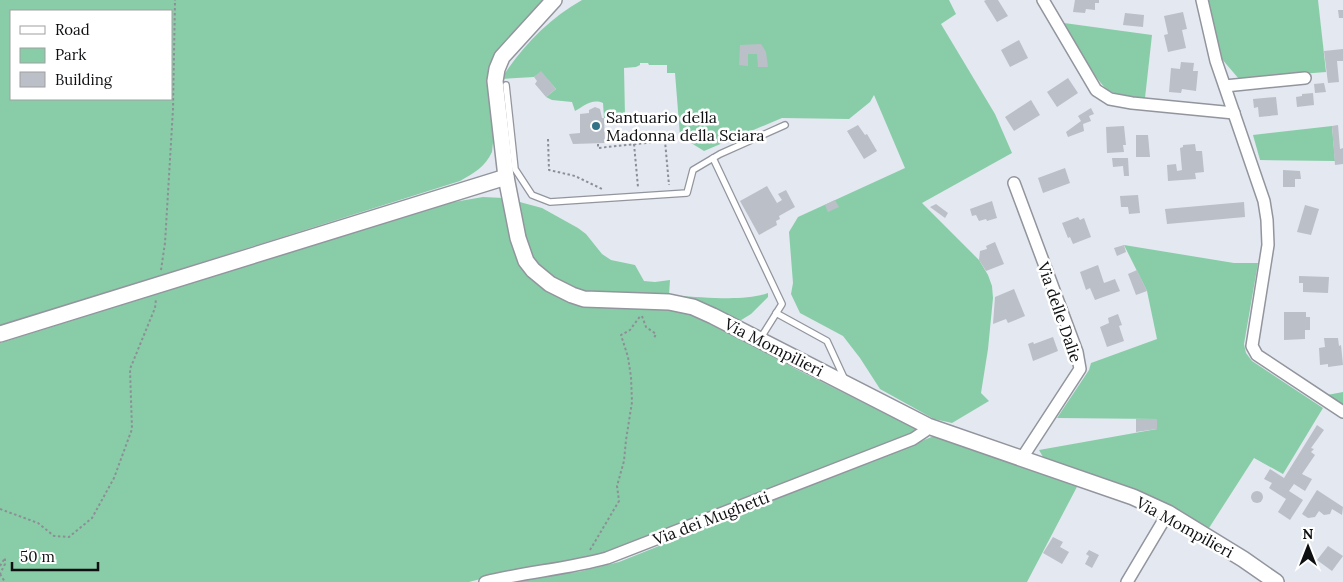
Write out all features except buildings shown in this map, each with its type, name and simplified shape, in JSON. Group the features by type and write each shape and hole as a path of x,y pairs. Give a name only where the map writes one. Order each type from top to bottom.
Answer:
{"street":[{"name":"Via Mompilieri","path":"554,0 502,57 495,81 506,177 521,250 533,270 550,284 584,299 669,302 694,307 928,426 1133,497 1168,513 1243,559 1276,582"},
{"path":"1043,0 1096,90 1110,99 1132,104 1234,113"},
{"path":"1202,0 1216,61 1264,200 1268,220 1268,245 1252,346 1257,355 1343,412"},
{"path":"1225,86 1305,78"},
{"path":"0,334 506,177"},
{"name":"Via delle Dalie","path":"1014,183 1077,352 1080,368 1022,458"},
{"name":"Via dei Mughetti","path":"484,582 522,573 579,566 608,558 913,439 925,431 928,426"},
{"path":"1128,582 1168,513"}],"lane":[{"path":"506,85 515,169 532,195 550,202 687,193 693,170 713,158 785,125"},
{"path":"713,158 782,304 759,340"},
{"path":"776,313 827,341 847,384"}],"path":[{"path":"0,510 38,523 54,536 69,538 92,518 114,478 132,429 130,369 154,308 166,242 173,109 175,0"},
{"path":"548,139 549,170 575,176 618,198"},
{"path":"598,144 598,148 665,141 670,195"},
{"path":"634,144 639,197"},
{"path":"579,566 619,502 617,486 624,461 632,402 628,357 621,335 630,330 642,313 646,326 656,334 654,338"},
{"path":"0,566 5,558 5,564 0,574 4,582"}],"green space":[{"path":"0,0 546,0 503,48 492,152 479,169 460,181 0,326"},
{"path":"582,0 949,0 956,14 941,24 995,114 1012,153 922,203 979,260 992,286 993,298 988,349 981,393 989,401 952,423 934,419 880,389 843,336 800,313 791,294 793,283 789,232 798,217 905,168 874,95 870,102 849,119 782,118 704,151 680,136 675,73 667,73 667,65 640,63 636,67 624,68 625,116 604,118 603,103 595,101 575,111 572,102 552,100 546,97 556,89 541,72 534,77 501,79 527,45 547,25"},
{"path":"1208,0 1318,0 1326,72 1239,79 1221,58"},
{"path":"1064,23 1152,35 1145,98 1118,94 1104,87"},
{"path":"1332,126 1335,161 1260,160 1253,135"},
{"path":"483,197 504,198 542,287 676,307 714,322 796,369 916,429 910,435 604,554 573,563 488,577 469,582 0,582 0,343 448,203"},
{"path":"516,201 542,208 578,228 586,234 602,254 611,260 635,265 644,281 670,280 669,295 577,291 546,275 528,254"},
{"path":"1124,245 1234,263 1258,263 1244,344 1246,353 1252,361 1323,408 1283,474 1254,458 1209,528 1168,504 1135,489 1043,457 1039,450 1157,429 1157,419 1057,418 1089,370 1091,363 1157,339 1147,291"},
{"path":"768,293 768,297 751,314 738,322 678,296 736,298 759,296"},
{"path":"1343,392 1343,405 1327,395"},
{"path":"939,434 1079,483 1027,582 505,582 531,576 578,572 619,562"}],"place":[{"name":"Santuario della Madonna della Sciara","path":"596,126"}]}
